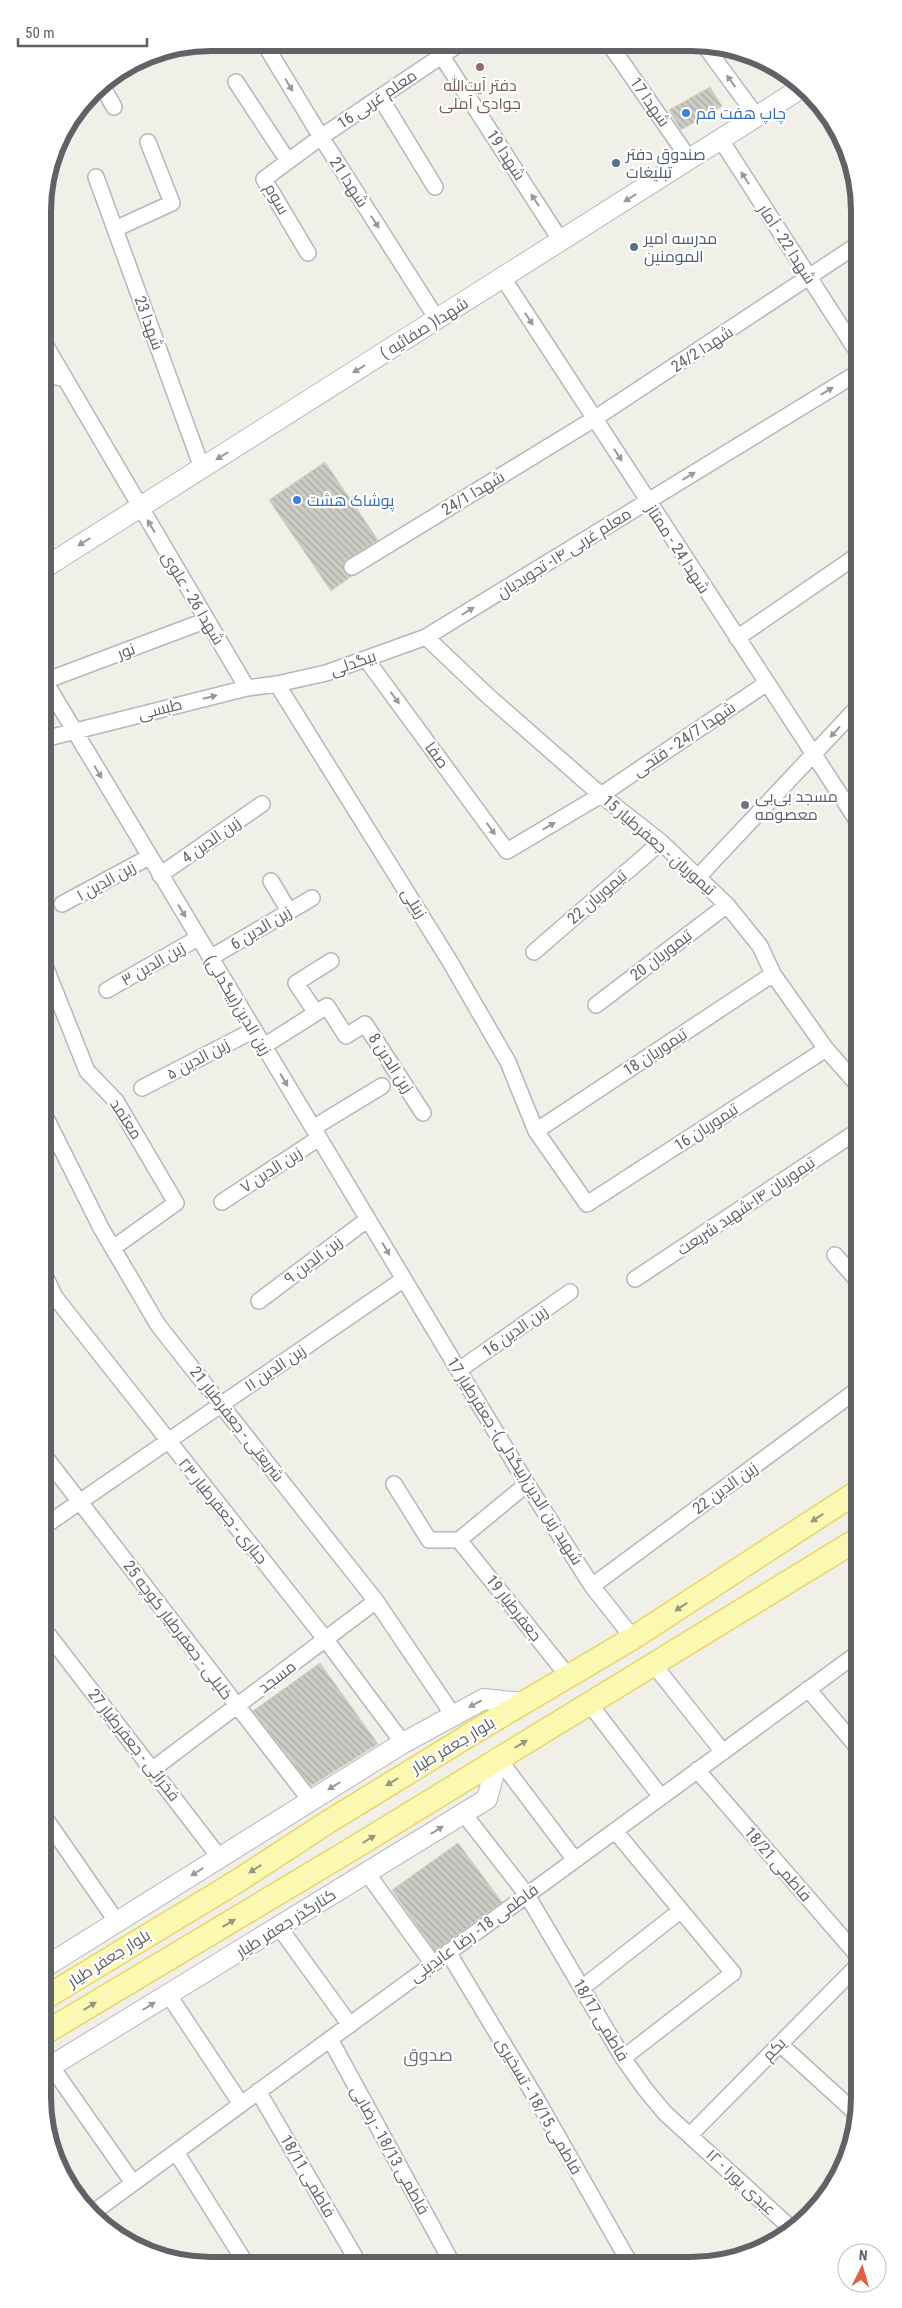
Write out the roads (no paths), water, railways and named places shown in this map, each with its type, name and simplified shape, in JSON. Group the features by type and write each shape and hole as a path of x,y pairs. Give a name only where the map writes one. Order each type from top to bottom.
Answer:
{"main road":[{"name":"شهدا( صفائیه )","path":"52,563 796,91"},
{"name":"بلوار جعفر طیار","path":"51,1994 522,1703 634,1638 850,1497"},
{"name":"بلوار جعفر طیار","path":"51,2029 352,1849 850,1544"},
{"path":"634,1638 654,1665"},
{"path":"51,1963 310,1800 453,1715 484,1699 522,1703"},
{"name":"کنارگذر جعفر طیار","path":"51,2066 487,1799 498,1758"}],"street":[{"name":"شهدا 21","path":"269,51 320,137 437,319"},
{"name":"معلم غربی 16","path":"320,137 380,98 437,51"},
{"name":"شهدا 19","path":"439,51 561,242"},
{"name":"شهدا 17","path":"614,51 690,160"},
{"path":"710,53 757,117"},
{"path":"236,82 288,161"},
{"path":"105,92 114,107"},
{"path":"380,98 435,187"},
{"name":"سوم","path":"308,253 264,179 320,137"},
{"name":"شهدا 22 - آمار","path":"721,140 851,342"},
{"path":"115,229 172,204 148,142"},
{"name":"شهدا 23","path":"96,177 202,468"},
{"name":"شهدا 24/2","path":"594,419 809,278 851,248"},
{"name":"شهدا 24 - ممتاز","path":"503,278 647,502 851,811"},
{"name":"شهدا 26 - علوی","path":"52,356 247,688"},
{"path":"52,376 65,379"},
{"name":"معلم غربی ۱۴- تجویدیان","path":"426,637 851,377"},
{"name":"شهدا 24/1","path":"352,567 594,419"},
{"path":"737,638 851,560"},
{"name":"نور","path":"52,678 207,620"},
{"name":"بیگدلی","path":"277,684 326,673 426,637"},
{"name":"تیموریان - جعفرطیار 15","path":"426,637 488,696 602,795 661,842 699,876 727,905 760,946 774,974 826,1050 851,1077"},
{"name":"صفا","path":"366,659 507,851"},
{"name":"شهدا 24/7 - فتحی","path":"507,851 602,795 767,683"},
{"name":"طبسی","path":"52,737 247,688 277,684"},
{"name":"زینلی","path":"277,684 454,969 508,1062 536,1131 587,1204"},
{"name":"زین الدین(بیگدلی)","path":"52,692 404,1279"},
{"path":"699,876 851,715"},
{"name":"زین الدین 4","path":"160,875 262,804"},
{"name":"تیموریان 22","path":"534,952 661,842"},
{"name":"زین الدین ۱","path":"62,904 149,857"},
{"path":"271,880 289,911"},
{"name":"زین الدین 6","path":"210,958 312,898"},
{"name":"تیموریان 20","path":"596,1005 727,905"},
{"name":"زین الدین ۳","path":"107,990 198,938"},
{"path":"264,1046 316,1014 296,984 331,961"},
{"name":"تیموریان 18","path":"536,1131 774,974"},
{"name":"معتمد","path":"52,982 87,1071 116,1101 176,1203 113,1248"},
{"name":"زین الدین 8","path":"316,1014 327,1006 346,1036 365,1024 423,1113"},
{"name":"زین الدین ۵","path":"142,1088 254,1030"},
{"name":"تیموریان 16","path":"587,1204 826,1050"},
{"name":"زین الدین ۷","path":"222,1202 382,1086"},
{"name":"شریعتی - جعفرطیار 21","path":"52,1129 113,1248 158,1325 376,1601 453,1715"},
{"name":"تیموریان ۱۴-شهید شریعت","path":"635,1280 851,1136"},
{"name":"زین الدین ۹","path":"259,1301 368,1219"},
{"path":"835,1255 850,1273"},
{"name":"شهید زین الدین(بیگدلی)- جعفرطیار 17","path":"404,1279 527,1484 592,1586 634,1638"},
{"name":"زین الدین ۱۱","path":"51,1521 404,1279"},
{"name":"جباری - جعفرطیار ۲۳","path":"51,1289 55,1297 168,1442 326,1640 403,1743"},
{"name":"زین الدین 16","path":"459,1370 570,1292"},
{"name":"زین الدین 22","path":"592,1586 850,1395"},
{"name":"خلیلی - جعفرطیار کوچه 25","path":"51,1465 237,1708 310,1800"},
{"path":"394,1484 429,1540 460,1540 527,1484"},
{"name":"جعفرطیار 19","path":"460,1540 568,1676"},
{"name":"مسجد","path":"153,1769 237,1708 376,1601"},
{"name":"فخرائی - جعفرطیار 27","path":"51,1638 220,1858"},
{"name":"فاطمی 18- رضا عابدینی","path":"97,2209 850,1659"},
{"path":"654,1665 722,1752"},
{"path":"808,1689 850,1739"},
{"path":"589,1703 661,1797"},
{"path":"498,1758 575,1860"},
{"name":"فاطمی 18/21","path":"697,1770 850,1947"},
{"name":"فاطمی 18/17","path":"464,1814 527,1895 623,2058 665,2113 690,2135"},
{"path":"51,1827 117,1922"},
{"path":"615,1830 732,1973 623,2058"},
{"path":"367,1873 433,1964"},
{"path":"582,1988 680,1911"},
{"path":"279,1927 350,2024"},
{"name":"فاطمی 18/15 - تسخیری","path":"448,1952 536,2098 626,2257"},
{"name":"یکم","path":"690,2135 850,1973"},
{"path":"168,1994 242,2104"},
{"name":"فاطمی 18/13 - رضایی","path":"330,2039 449,2257"},
{"path":"780,2044 850,2108"},
{"path":"51,2068 132,2183"},
{"name":"فاطمی 18/11","path":"258,2091 355,2257"},
{"name":"عبدی پور۱ - ۱۲","path":"690,2135 787,2225"},
{"path":"176,2152 242,2257"}],"place":[{"name":"دفتر آیت‌الله جوادی آملی","path":"480,67"},
{"name":"چاپ هفت قم","path":"686,113"},
{"name":"صندوق دفتر تبلیغات","path":"616,163"},
{"name":"مدرسه امیر المومنین","path":"634,247"},
{"name":"پوشاک هشت","path":"297,500"},
{"name":"مسجد بی‌بی معصومه","path":"745,805"}],"district":[{"name":"صدوق","path":"428,2054"}]}
